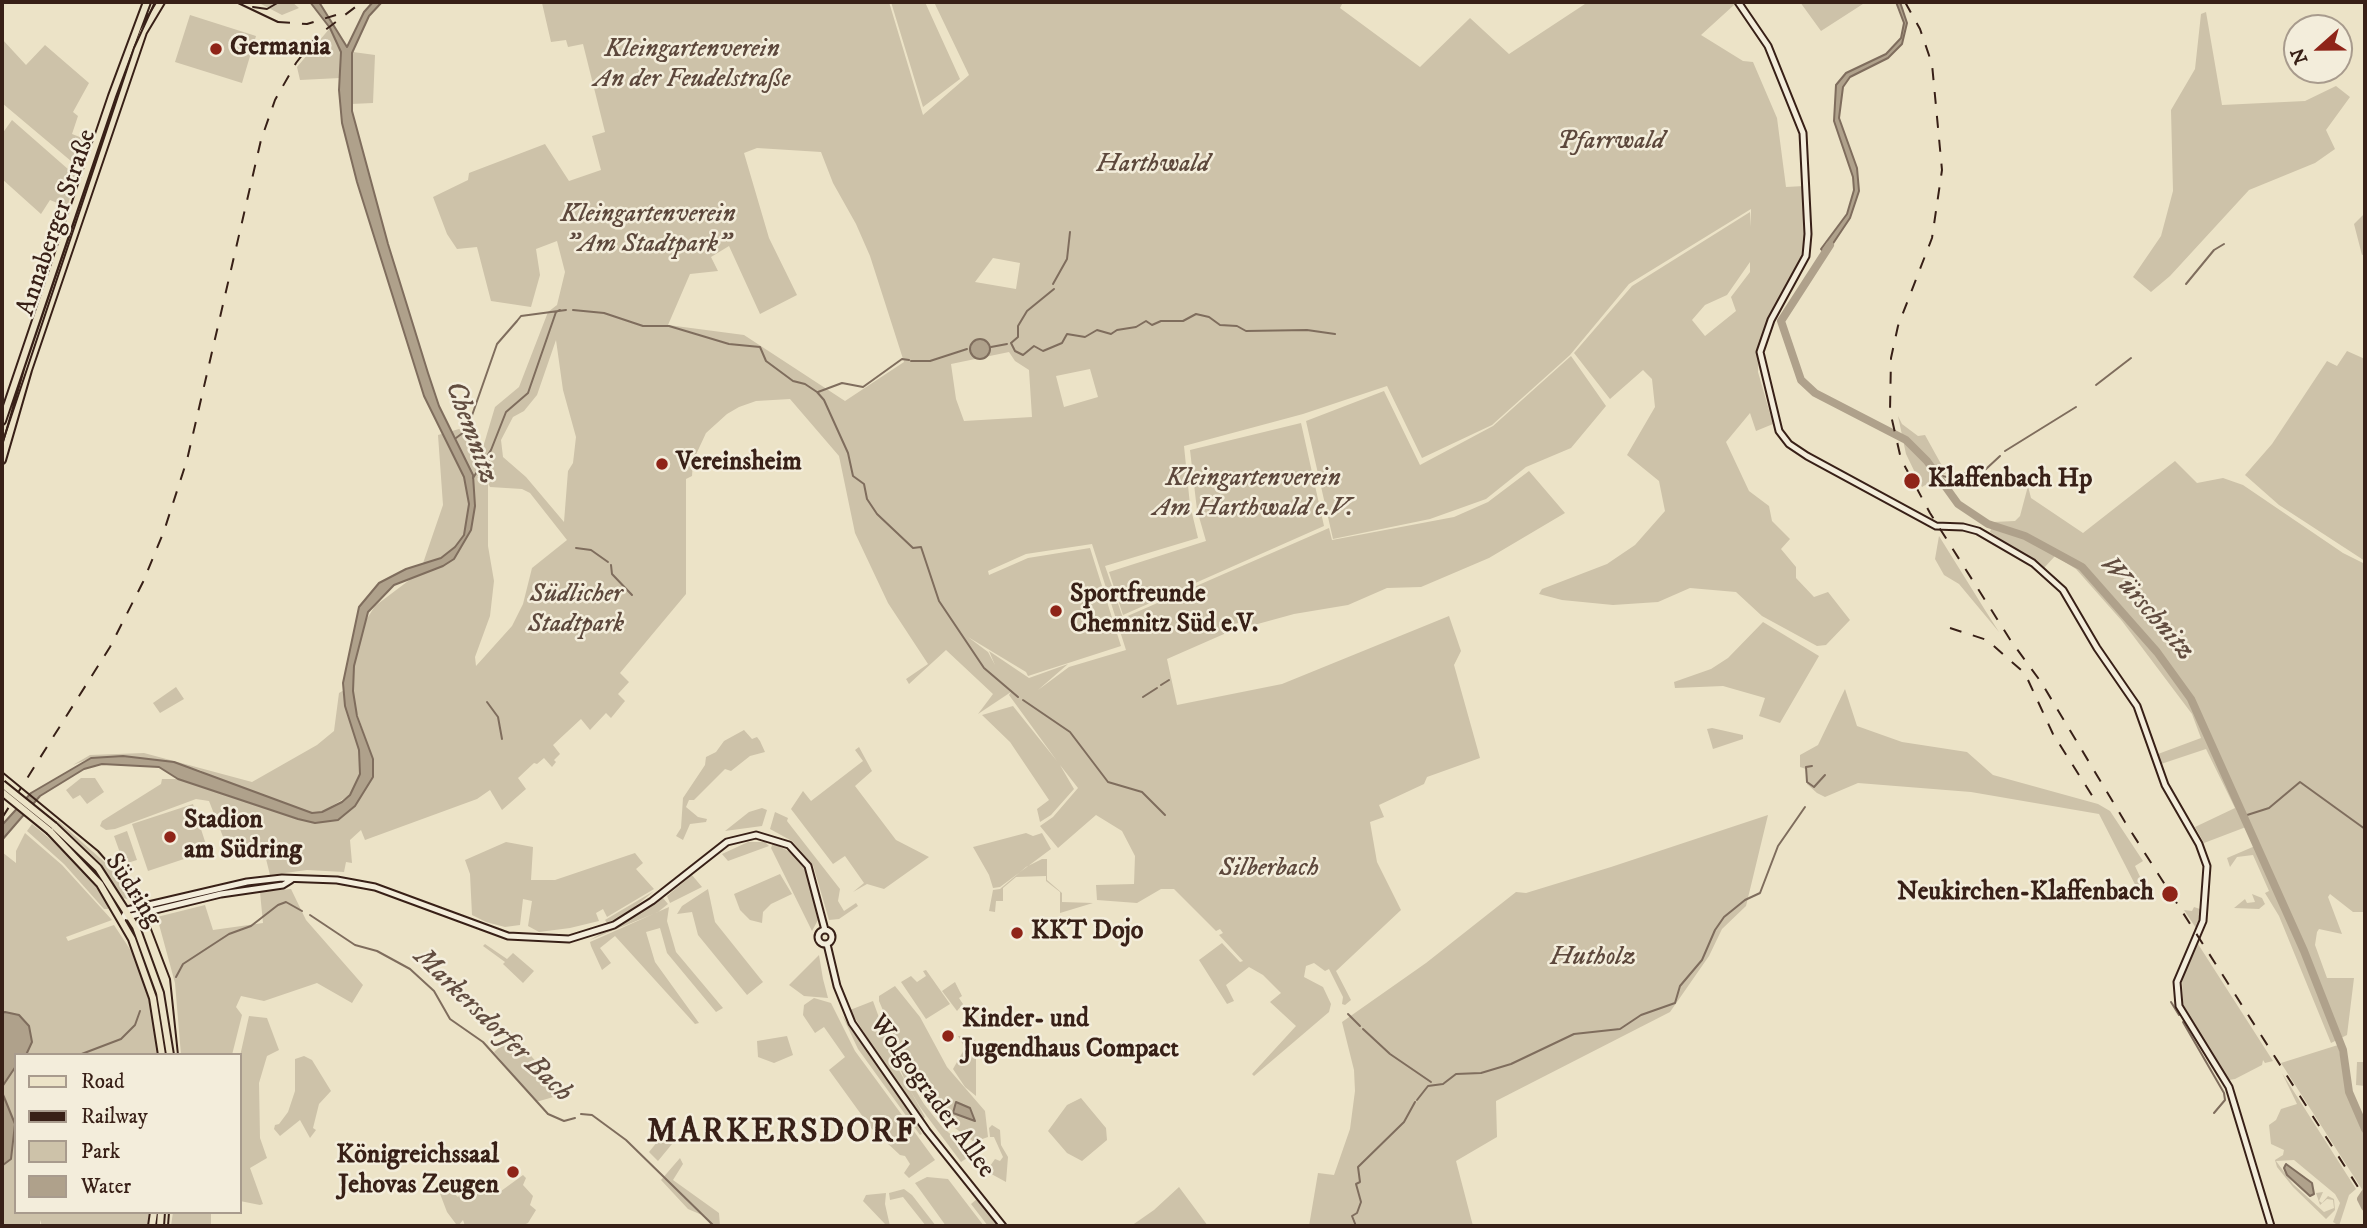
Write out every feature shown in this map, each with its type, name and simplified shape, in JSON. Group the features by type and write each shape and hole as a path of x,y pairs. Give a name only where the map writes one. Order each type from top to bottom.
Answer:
{"main road":[{"name":"Annaberger Straße","path":"2,421 112,96 148,2"},
{"name":"Annaberger Straße","path":"2,460 29,370 139,43 161,2"},
{"path":"1738,2 1768,46 1803,133 1808,223 1806,256 1771,320 1760,352 1779,430 1789,443 1807,456 1936,526 1970,529 2007,545 2063,590 2142,716 2165,785 2203,855 2208,878 2207,902 2199,934 2177,982 2178,1000 2183,1015 2229,1087 2271,1226"},
{"name":"Südring","path":"2,784 98,868 157,980 170,1053"},
{"name":"Südring","path":"2,792 52,828"},
{"name":"Wolgograder Allee","path":"124,915 221,894 284,885 291,880 337,880 365,884 508,936 569,939 607,929 628,917 727,842 746,836 765,835 789,845 808,866 825,930 832,938 827,944"},
{"name":"Südring","path":"124,915 149,984 162,1053"},
{"name":"Wolgograder Allee","path":"825,930 819,933 818,939 827,944 837,986 852,1023 927,1131 1003,1226"}],"green space":[{"path":"292,2 299,8 282,15 261,4"},
{"path":"889,2 923,115 969,75 934,2 1343,2 1340,8 1420,67 1470,18 1509,54 1588,2 1732,2 1734,5 1701,35 1743,61 1753,62 1777,118 1786,187 1804,186 1804,250 1800,268 1759,345 1758,372 1773,424 1756,431 1750,413 1726,442 1749,491 1769,506 1772,521 1790,539 1781,549 1796,567 1796,578 1814,597 1828,592 1850,620 1826,645 1817,646 1762,616 1736,592 1690,588 1658,602 1613,605 1562,600 1539,594 1542,589 1607,564 1635,545 1665,511 1659,481 1627,455 1655,407 1652,379 1643,370 1610,399 1574,353 1632,286 1750,212 1751,227 1751,209 1629,284 1570,355 1492,425 1422,458 1387,386 1303,414 1184,446 1190,505 1198,538 1105,566 1123,618 1329,528 1332,540 1454,517 1488,502 1529,471 1565,513 1489,558 1421,587 1387,588 1348,605 1294,614 1254,625 1241,622 1226,627 1224,634 1167,659 1177,705 1282,684 1449,616 1461,651 1454,665 1480,758 1427,777 1424,784 1379,805 1384,817 1370,822 1377,862 1401,910 1336,971 1351,1000 1345,1005 1342,1004 1343,997 1329,969 1325,971 1314,963 1306,966 1304,977 1323,987 1331,1004 1329,1012 1254,1076 1252,1074 1296,1026 1270,1002 1281,993 1263,975 1249,967 1226,985 1234,1001 1227,1004 1199,960 1222,943 1240,962 1243,961 1219,935 1223,933 1220,929 1216,931 1174,889 1161,889 1137,903 1097,900 1096,885 1134,884 1135,856 1122,831 1096,815 1058,848 1040,826 1053,817 1078,788 1060,765 1074,789 1051,815 1040,822 1037,809 1049,800 1010,742 982,715 1013,706 1057,761 1009,695 1011,692 978,714 993,694 946,650 909,684 906,679 928,664 888,603 855,533 839,456 790,399 756,401 739,407 706,433 693,461 692,476 686,479 686,594 620,673 629,682 618,694 625,701 611,718 606,713 590,730 581,719 553,745 560,754 552,767 544,758 537,764 534,763 518,778 526,789 502,810 490,790 477,799 365,840 361,830 350,840 352,863 346,862 344,872 307,870 270,875 263,847 229,852 209,801 196,799 106,830 100,826 102,821 161,784 162,779 178,779 253,802 338,820 355,806 373,777 373,759 349,690 350,672 361,628 375,606 420,572 443,505 438,435 459,429 484,444 495,407 519,387 548,312 557,305 565,272 557,241 536,249 540,275 531,307 491,301 477,247 457,249 447,234 433,197 468,180 469,173 545,144 569,181 601,170 592,136 605,132 583,44 568,47 566,40 551,42 542,3","holes":["757,148 821,152 833,183 870,256 904,362 845,401 744,335 668,325 690,274 718,271 711,257 729,246 760,314 797,295 769,238 744,153","993,258 1020,263 1016,289 975,282","1750,262 1750,272 1731,297 1736,311 1705,336 1692,320 1705,305 1727,295","556,340 563,390 576,437 573,463 568,471 564,522 526,477 503,457 501,440 513,417 524,411 537,395","1009,352 1015,361 1029,370 1032,417 964,421 956,399 951,364","1090,369 1098,397 1064,407 1056,376","488,483 490,487 522,489 530,493 567,540 532,568 523,604 512,626 476,666 475,657 490,616 494,581 488,546","1092,544 1126,650 1069,667 1038,690 1068,664 1029,678 989,651 995,665 988,652 968,637 1026,672 1028,676 1121,646 1090,548 1028,558 989,575 988,571 1026,554"]},
{"path":"891,2 925,2 960,79 923,107"},
{"path":"1800,2 1866,2 1821,31"},
{"path":"2206,12 2222,105 2305,101 2336,86 2350,97 2326,130 2335,149 2315,163 2249,190 2170,276 2151,292 2133,277 2161,236 2173,191 2171,110 2195,69 2201,14"},
{"name":"Germania","path":"190,15 256,36 242,83 175,62"},
{"path":"330,28 341,52 340,78 300,80 297,67"},
{"path":"2,39 26,65 45,45 89,83 73,112 78,116 72,134 95,143 84,172 2,103"},
{"path":"353,52 375,55 373,103 351,104"},
{"path":"12,120 77,177 67,207 50,200 41,214 2,179 2,134"},
{"path":"2365,213 2365,254 2362,255 2354,224"},
{"path":"2347,351 2365,359 2365,561 2279,505 2245,475 2272,444 2327,361 2337,366"},
{"name":"Kleingartenverein Am Harthwald e.V.","path":"1571,356 1606,406 1571,448 1526,467 1486,499 1430,519 1333,539 1306,421 1384,391 1420,465 1493,426"},
{"path":"1898,416 1902,424 1918,436 1925,435 1946,473 1922,487 1906,454"},
{"name":"Kleingartenverein Am Harthwald e.V.","path":"1301,423 1324,526 1123,615 1109,572 1206,541 1197,510 1190,450"},
{"path":"2175,461 2197,483 2223,478 2243,485 2343,553 2365,564 2365,912 2353,912 2330,894 2328,897 2342,934 2319,929 2317,932 2315,945 2327,978 2354,978 2347,1035 2331,1043 2279,916 2265,893 2269,891 2253,855 2237,857 2230,867 2227,858 2255,846 2246,827 2204,843 2195,827 2235,808 2206,749 2161,764 2158,754 2201,738 2192,714 2122,621 2076,569 2055,556 2044,568 1990,532 1993,522 2015,521 2020,516 2028,486 2031,498 2083,533"},
{"path":"1939,536 1999,632 1959,584 1944,575 1935,559"},
{"path":"1763,622 1819,656 1780,723 1759,716 1765,698 1723,686 1675,688 1674,682 1711,669 1728,658"},
{"path":"176,687 184,699 160,713 153,703"},
{"path":"1845,689 1857,726 1902,742 1967,752 1993,775 2098,804 2110,811 2143,861 2135,866 2149,896 2144,902 2099,814 1971,792 1858,783 1825,797 1817,793 1807,784 1806,769 1800,767 1800,755 1818,745"},
{"path":"344,690 359,750 360,774 350,795 322,812 312,813 220,781 200,770 167,762 123,756 91,758 73,765 90,755 144,753 252,782 317,745 334,731 339,693"},
{"path":"1707,729 1743,735 1743,739 1713,749"},
{"path":"744,730 752,739 757,737 765,752 750,756 731,771 725,769 694,800 689,800 686,807 698,817 707,819 706,822 690,824 683,840 676,836 681,828 683,798 705,765 706,757 716,752 724,741"},
{"path":"859,747 872,771 855,786 896,840 929,857 884,889 867,884 853,892 864,883 845,856 833,864 791,809 803,791 811,801 863,761 855,750"},
{"path":"81,778 95,778 104,792 87,804 80,795 73,799 66,790"},
{"name":"Stadion am Südring","path":"193,804 208,851 148,871 132,824"},
{"path":"762,808 767,810 762,826 725,831 749,812"},
{"path":"775,812 788,818 787,821 840,889 838,901 844,911 856,903 858,906 839,919 829,920 813,865 792,841 770,829"},
{"name":"Hutholz","path":"1768,815 1746,906 1722,929 1709,956 1670,1012 1496,1101 1497,1137 1456,1161 1473,1226 1309,1226 1318,1173 1334,1175 1350,1129 1355,1091 1354,1070 1342,1022 1426,963 1516,892 1526,893"},
{"path":"58,821 109,866 135,901 123,898 91,857 55,824"},
{"path":"32,824 66,852 96,887 108,909 104,909 64,864 27,831"},
{"path":"127,831 137,860 124,864 114,836"},
{"path":"25,833 62,865 112,920 66,937 68,941 114,925 137,960 157,1030 158,1053 28,1053 5,1012 2,1013 2,852 16,863 16,851"},
{"path":"1026,833 1033,836 1042,833 1051,849 1000,887 993,888 989,875 973,847"},
{"path":"506,842 533,847 531,880 555,880 635,853 643,863 636,869 654,889 607,917 603,909 596,913 599,921 570,928 539,932 528,926 532,901 523,899 520,925 505,927 486,922 472,915 470,874 465,860"},
{"path":"748,842 765,842 769,846 728,861 722,854"},
{"path":"773,843 790,852 806,871 818,920 812,931 771,848"},
{"path":"1047,859 1047,880 1062,893 1062,902 1093,903 1060,913 1060,892 1046,881 1046,876 1016,877 1003,888 1003,901 996,901 995,912 989,911 993,890 1000,889 1026,867"},
{"path":"780,874 792,894 771,904 763,912 762,923 750,920 740,910 734,894"},
{"path":"692,875 702,887 670,903 667,896"},
{"path":"291,889 306,920 363,985 352,1003 317,983 264,1001 241,996 236,1007 242,1015 232,1053 181,1053 175,983 157,917 205,905 213,930 263,923 260,892"},
{"path":"708,889 715,922 763,982 747,995 698,935 692,912 677,914 682,906"},
{"path":"654,891 626,914 607,923 605,920"},
{"path":"2252,894 2262,898 2265,904 2259,909 2234,908 2245,899 2247,903 2255,902"},
{"path":"663,898 668,904 658,912 590,940"},
{"path":"669,907 667,921 676,952 723,1008 716,1012 667,953 660,928 646,932 655,962 699,1023 695,1024 615,936 600,948 611,963 602,970 590,942"},
{"path":"2194,907 2200,909 2202,914 2198,931 2184,910 2192,911"},
{"path":"485,944 507,959 513,953 534,971 523,983 503,964 505,962 483,946"},
{"path":"2198,944 2273,1061 2265,1063 2263,1060 2262,1065 2235,1079 2229,1080 2225,1075 2183,1005 2182,979"},
{"path":"819,955 828,998 804,996 789,985"},
{"path":"926,970 950,1004 926,1019 901,982 911,976 917,982 926,976 923,971"},
{"path":"955,982 963,1004 957,1011 942,991"},
{"path":"895,986 920,1017 947,1067 985,1111 988,1137 974,1142 955,1128 935,1106 904,1060 879,1001 879,996"},
{"path":"814,998 831,1003 855,1051 935,1160 909,1178 904,1173 910,1164 905,1156 900,1155 871,1128 829,1070 845,1057 824,1027 815,1033 803,1015 804,1005"},
{"path":"873,1001 894,1059 897,1058 901,1068 899,1070 925,1117 923,1119 884,1065 850,1010"},
{"path":"842,1015 922,1134 920,1135 858,1049"},
{"path":"249,1016 267,1018 279,1050 267,1056 259,1083 260,1138 267,1158 250,1168 263,1204 260,1205 242,1201 241,1053"},
{"path":"513,1035 564,1094 536,1102 494,1052"},
{"path":"787,1036 793,1055 774,1063 758,1057 757,1041"},
{"path":"958,1036 973,1037 976,1043 976,1096 965,1087 953,1069 965,1048"},
{"path":"2338,1045 2348,1093 2365,1134 2365,1194 2281,1063"},
{"path":"2365,1045 2365,1086 2356,1085 2357,1062 2364,1062"},
{"path":"304,1056 312,1060 331,1091 319,1104 313,1128 316,1130 310,1138 300,1120 280,1136 274,1129 275,1125 279,1124 288,1112 295,1091 295,1059"},
{"path":"14,1069 14,1214 149,1214 147,1226 42,1226 40,1220 40,1226 2,1226 2,1165 7,1104 2,1087"},
{"path":"903,1070 943,1128 960,1142 959,1149 970,1156 961,1162 920,1107 906,1083 901,1071"},
{"path":"2282,1073 2356,1189 2349,1195 2339,1226 2333,1222 2340,1203 2335,1194 2294,1160 2276,1161 2293,1184 2324,1212 2334,1208 2333,1200 2327,1199 2320,1205 2316,1193 2323,1192 2319,1201 2322,1203 2328,1196 2334,1199 2335,1210 2326,1219 2293,1187 2277,1167 2275,1160 2283,1155 2284,1150 2271,1144 2269,1125 2276,1120 2281,1109 2297,1104"},
{"path":"1081,1098 1106,1128 1107,1140 1082,1161 1067,1153 1048,1131 1067,1105"},
{"path":"992,1125 1000,1130 1001,1145 1008,1157 1006,1182 984,1170 983,1162 990,1166 995,1159 1000,1161 1003,1157 994,1137 990,1137 989,1128"},
{"path":"662,1136 672,1144 658,1161 649,1152"},
{"path":"680,1158 683,1164 673,1180 719,1213 720,1226 712,1226 702,1215 688,1209 661,1180"},
{"path":"523,1175 526,1178 523,1185 533,1196 530,1205 536,1210 528,1223 521,1226 465,1226 463,1220 459,1225 456,1224 447,1212 439,1191 444,1195 450,1190 458,1197 463,1191 458,1185 462,1180 471,1185 479,1178 497,1194"},
{"path":"927,1177 948,1179 984,1226 946,1226 915,1183"},
{"path":"1179,1187 1208,1226 1131,1226 1154,1210"},
{"path":"904,1189 912,1195 936,1226 926,1226 903,1197 890,1200 889,1193"},
{"path":"886,1193 885,1204 890,1226 883,1226 885,1224 863,1201 866,1195"},
{"path":"977,1199 998,1226 988,1226 971,1204"},
{"path":"173,1214 211,1214 211,1226 171,1226"}],"water":[{"path":"310,2 319,2 347,47 364,12 373,2 382,2 369,16 352,53 352,111 388,244 428,373 439,406 473,475 475,506 471,530 454,559 394,585 368,612 354,666 353,691 357,716 373,759 373,777 355,806 338,820 315,823 298,819 178,779 159,767 102,764 84,769 40,796 2,840 3,824 31,793 91,758 123,756 174,762 312,813 322,812 342,802 350,795 360,774 359,750 345,706 343,683 359,607 379,583 406,569 441,558 455,547 464,535 469,504 464,477 424,396 357,182 342,123 339,90 341,52 330,28"},
{"path":"1896,2 1900,2 1907,23 1902,44 1888,58 1850,77 1843,87 1839,118 1857,168 1859,191 1850,218 1826,254 1821,249 1847,214 1854,190 1853,177 1834,121 1836,85 1846,73 1886,54 1901,38 1904,23"},
{"path":"980,339 987,342 990,349 987,356 980,359 973,356 970,349 973,342"},
{"path":"2,1013 19,1015 29,1026 32,1042 27,1053 14,1053 14,1069 2,1087"},
{"path":"2,1092 14,1122 11,1159 3,1165"},
{"path":"956,1102 970,1108 975,1121 953,1113"},
{"path":"2286,1164 2312,1183 2314,1194 2310,1196 2287,1175 2284,1168"}],"waterway":[{"path":"1053,284 1067,259 1070,232"},
{"path":"2186,284 2214,250 2224,244"},
{"name":"Würschnitz","path":"1830,245 1781,321 1801,380 1815,393 1906,440 1927,461 1958,504 1988,524 2025,536 2082,567 2157,652 2191,699 2304,951 2343,1050 2349,1092 2365,1129"},
{"path":"1011,343 1018,337 1018,326 1027,311 1054,289"},
{"name":"Chemnitz","path":"473,478 491,450 506,412 528,393 556,312 560,310"},
{"name":"Markersdorfer Bach","path":"469,424 497,344 521,316 566,310"},
{"name":"Markersdorfer Bach","path":"573,310 604,313 643,326 669,326 729,344 760,347 766,361 793,381 805,384 817,392 824,400 848,453 853,476 864,484 867,499 877,514 913,548 921,547 939,601 984,668 1018,697"},
{"path":"1011,343 1015,351 1023,355 1034,346 1043,351 1062,343 1067,334 1085,337 1097,330 1111,334 1117,330 1136,327 1146,321 1152,325 1161,321 1183,321 1196,314 1209,317 1220,325 1237,326 1246,331 1307,330 1335,334"},
{"path":"991,347 1007,344"},
{"path":"911,361 930,361 967,349"},
{"path":"2096,385 2131,358"},
{"path":"818,392 842,383 863,387 902,359 909,360"},
{"path":"2005,451 2076,407"},
{"name":"Markersdorfer Bach","path":"456,438 464,432"},
{"path":"1937,475 1947,477 1986,469 2000,456"},
{"path":"576,548 591,550 608,562"},
{"path":"611,565 612,574 632,595"},
{"path":"1161,685 1169,680"},
{"path":"1143,697 1157,688"},
{"name":"Markersdorfer Bach","path":"1023,700 1070,732 1108,782 1142,792 1165,815"},
{"path":"487,702 498,717 502,739"},
{"path":"1812,766 1806,767 1807,782 1814,787 1825,775"},
{"path":"2244,816 2269,808 2300,782 2365,829"},
{"path":"1417,1100 1428,1086 1443,1084 1456,1074 1481,1073 1511,1064 1574,1034 1620,1029 1641,1015 1675,1003 1680,986 1702,960 1724,917 1745,900 1760,893 1778,846 1805,807"},
{"name":"Markersdorfer Bach","path":"176,977 183,964 229,934 251,926 278,905 286,902 302,911"},
{"name":"Markersdorfer Bach","path":"310,915 355,945 377,951 410,969 434,991 450,1019 483,1042 548,1114 564,1121 575,1118"},
{"path":"2171,1002 2179,1015"},
{"name":"Markersdorfer Bach","path":"84,1053 121,1039 135,1025 140,1011"},
{"path":"1348,1014 1360,1026"},
{"path":"2183,1022 2224,1093 2225,1100 2214,1113"},
{"path":"1363,1029 1390,1054 1431,1082"},
{"path":"1356,1226 1352,1216 1357,1213 1361,1202 1356,1184 1360,1182 1358,1167 1404,1122 1415,1102"},
{"name":"Markersdorfer Bach","path":"581,1114 592,1115 626,1140 714,1226"},
{"path":"2365,1193 2361,1199 2365,1207"}],"tram line":[{"path":"2,444 134,48 155,2"},
{"path":"236,2 278,22"},
{"path":"253,7 267,9 279,2"},
{"path":"2,772 98,851 132,890 146,916 170,979 178,1053"},
{"path":"168,1226 169,1214"}],"railway":[{"path":"2,818 110,647 143,582 164,531 187,460 261,140 275,100 296,63 316,37 362,2"},
{"path":"1905,2 1920,29 1932,64 1942,170 1932,238 1898,326 1891,358 1890,411 1901,459 1930,513 2011,641 2041,682 2125,822 2365,1198"},
{"path":"278,22 307,24 336,15"},
{"path":"1950,628 1987,640 2021,670"},
{"path":"2028,680 2053,734 2093,797"}],"place":[{"name":"Germania","path":"216,49"},
{"name":"Vereinsheim","path":"662,464"},
{"name":"Klaffenbach Hp","path":"1912,481"},
{"name":"Sportfreunde Chemnitz Süd e.V.","path":"1056,611"},
{"name":"Stadion am Südring","path":"170,837"},
{"name":"Neukirchen-Klaffenbach","path":"2170,894"},
{"name":"KKT Dojo","path":"1017,933"},
{"name":"Kinder- und Jugendhaus Compact","path":"948,1036"},
{"name":"Königreichssaal Jehovas Zeugen","path":"513,1172"}],"district":[{"name":"MARKERSDORF","path":"782,1134"}],"park label":[{"name":"Kleingartenverein An der Feudelstraße","path":"692,66"},
{"name":"Pfarrwald","path":"1611,143"},
{"name":"Harthwald","path":"1153,166"},
{"name":"Kleingartenverein \"Am Stadtpark\"","path":"648,231"},
{"name":"Südlicher Stadtpark","path":"576,611"},
{"name":"Silberbach","path":"1269,870"}]}
